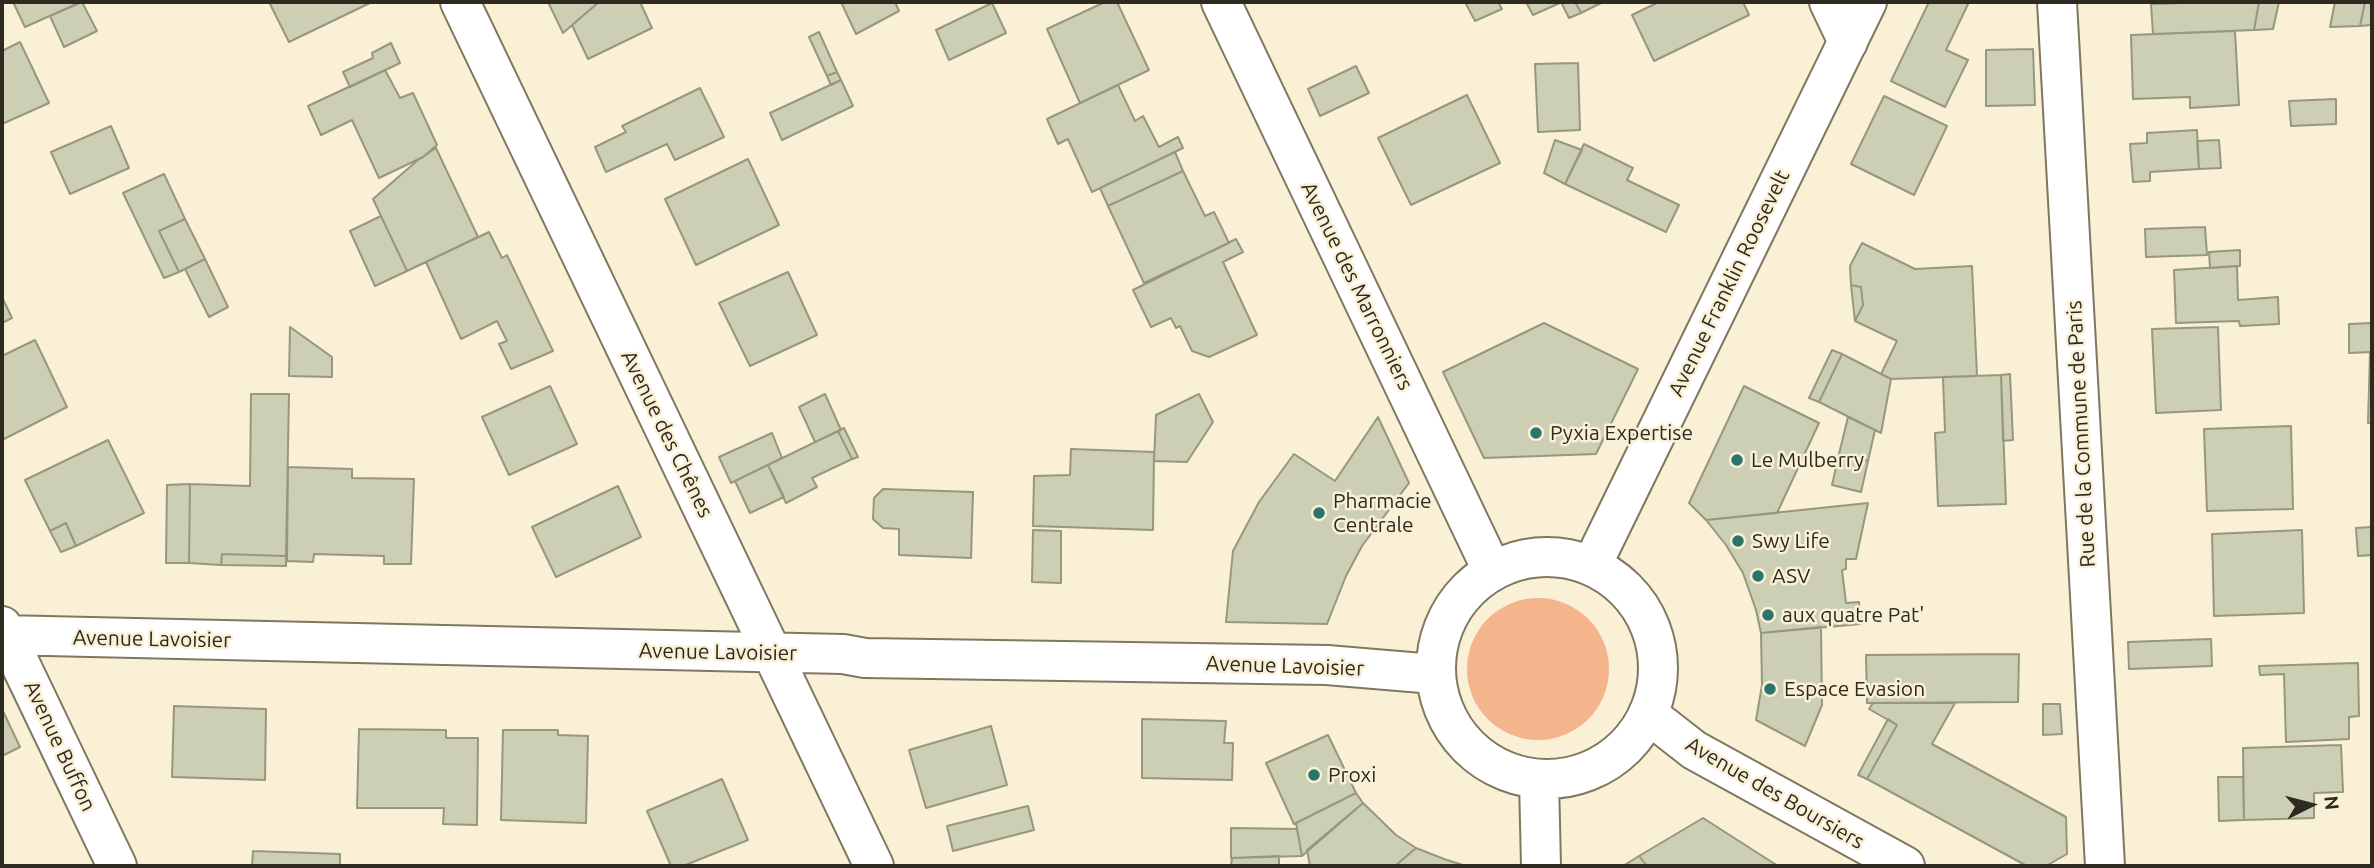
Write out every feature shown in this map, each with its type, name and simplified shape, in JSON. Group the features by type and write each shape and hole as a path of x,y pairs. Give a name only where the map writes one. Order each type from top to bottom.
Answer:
{"street":[{"name":"Avenue des Chênes","path":"460,2 874,866"},
{"name":"Avenue des Marronniers","path":"1221,2 1492,570"},
{"path":"1829,2 1848,42"},
{"name":"Avenue Franklin Roosevelt","path":"1592,565 1867,2"},
{"name":"Rue de la Commune de Paris","path":"2057,2 2105,866"},
{"path":"1558,556 1592,565 1621,584 1643,612 1656,645 1658,680 1648,714 1630,743 1604,764 1573,777 1539,780 1508,773 1480,758 1456,734 1442,706 1434,674 1438,643 1448,614 1467,589 1492,570 1524,558 1558,556"},
{"name":"Avenue Lavoisier","path":"4,632 843,654 865,658 1327,665 1434,674"},
{"name":"Avenue Buffon","path":"4,632 117,866"},
{"name":"Avenue des Boursiers","path":"1648,714 1694,750 1905,866"},
{"path":"1539,780 1541,866"}],"shaded area":[{"path":"1538,598 1565,603 1589,618 1604,642 1609,669 1604,696 1589,720 1565,735 1538,740 1511,735 1487,720 1472,696 1467,669 1472,642 1487,618 1511,603"}],"building":[{"path":"13,2 81,2 25,27"},
{"path":"82,2 97,31 64,47 50,16"},
{"path":"269,2 372,2 289,42"},
{"path":"548,2 599,2 563,33"},
{"path":"599,2 640,2 652,28 588,59 572,25"},
{"path":"841,2 895,2 899,11 856,34"},
{"path":"1105,2 1117,2 1149,70 1080,103 1047,29"},
{"path":"1465,2 1498,2 1502,9 1475,21"},
{"path":"1526,2 1562,2 1533,15"},
{"path":"1561,2 1575,2 1581,13 1569,18"},
{"path":"1575,2 1603,2 1581,13"},
{"path":"1659,2 1743,2 1749,15 1654,61 1632,15"},
{"path":"1929,2 1969,2 1946,50 1968,60 1945,107 1891,81"},
{"path":"2259,2 2254,30 2153,34 2151,4"},
{"path":"2259,2 2279,2 2273,29 2254,30"},
{"path":"2335,2 2365,2 2360,26 2330,27"},
{"path":"2365,2 2372,2 2372,25 2360,26"},
{"path":"992,3 1006,33 949,60 936,30"},
{"path":"2235,31 2239,105 2190,108 2190,97 2133,99 2131,35"},
{"path":"819,32 837,72 827,76 809,37"},
{"path":"20,42 49,103 2,124 2,51"},
{"path":"391,43 400,63 350,87 343,72 373,58 372,53"},
{"path":"2033,49 2035,105 1986,106 1986,50"},
{"path":"1578,63 1580,130 1538,132 1535,64"},
{"path":"1356,66 1369,93 1320,116 1308,89"},
{"path":"385,70 400,98 413,93 437,145 423,157 379,178 352,120 321,135 308,106"},
{"path":"837,72 841,80 831,85 827,76"},
{"path":"841,80 853,106 782,140 770,113"},
{"path":"1118,85 1135,121 1143,116 1159,147 1178,137 1183,148 1092,192 1068,139 1058,144 1047,119"},
{"path":"700,88 724,137 675,160 667,144 606,172 595,147 626,132 622,126"},
{"path":"1467,95 1500,163 1411,205 1378,138"},
{"path":"1884,96 1947,126 1914,195 1851,164"},
{"path":"2336,99 2336,124 2291,126 2289,101"},
{"path":"111,126 129,168 70,194 51,152"},
{"path":"2197,130 2199,169 2150,172 2150,181 2133,182 2130,144 2147,143 2147,133"},
{"path":"1555,140 1582,150 1565,184 1544,173"},
{"path":"2219,140 2221,168 2199,169 2197,141"},
{"path":"1584,144 1633,168 1627,180 1679,205 1666,232 1565,184"},
{"path":"436,148 478,237 407,271 373,199"},
{"path":"1175,152 1183,171 1108,206 1100,188"},
{"path":"748,159 779,225 696,265 665,199"},
{"path":"1183,171 1205,216 1214,212 1229,243 1144,283 1108,206"},
{"path":"164,174 185,219 159,231 179,272 164,278 123,193"},
{"path":"381,216 407,271 375,286 350,231"},
{"path":"185,219 205,259 179,272 159,231"},
{"path":"2205,227 2207,255 2146,257 2145,229"},
{"path":"489,232 502,258 507,255 553,351 511,369 499,344 507,341 497,321 461,339 426,262"},
{"path":"1236,239 1243,252 1223,262 1257,335 1209,357 1192,351 1180,326 1176,328 1171,318 1151,327 1133,290"},
{"path":"1862,243 1915,269 1972,266 1977,376 1891,379 1881,374 1897,341 1855,321 1863,305 1861,287 1851,285 1850,266"},
{"path":"2240,250 2240,266 2210,268 2209,252"},
{"path":"205,259 228,307 209,317 185,269"},
{"path":"2237,266 2238,300 2278,297 2279,324 2240,326 2239,321 2176,323 2174,270"},
{"path":"788,272 817,335 750,366 719,303"},
{"path":"1851,285 1861,287 1863,305 1855,321"},
{"path":"2,297 12,318 2,323"},
{"path":"1544,323 1638,369 1596,454 1484,458 1443,372"},
{"path":"2372,323 2372,423 2368,423 2370,352 2349,353 2349,324"},
{"path":"290,327 332,357 332,377 289,376"},
{"path":"2218,327 2221,410 2156,413 2152,329"},
{"path":"35,340 67,407 2,440 2,356"},
{"path":"1832,350 1842,354 1819,402 1809,398"},
{"path":"1842,354 1891,379 1881,433 1819,402"},
{"path":"2010,374 2013,440 2003,441 2001,375"},
{"path":"2001,375 2006,504 1938,506 1935,433 1945,432 1943,377"},
{"path":"550,386 577,444 509,475 482,417"},
{"path":"1744,386 1819,423 1777,513 1706,520 1689,503"},
{"path":"251,394 289,394 286,556 222,554 221,565 189,563 190,484 250,486"},
{"path":"825,394 841,430 815,442 799,407"},
{"path":"1199,394 1213,422 1187,462 1154,461 1156,415"},
{"name":"Pharmacie Centrale","path":"1378,417 1409,483 1362,546 1346,576 1327,624 1226,622 1233,551 1259,502 1294,454 1335,481"},
{"path":"1848,417 1875,430 1868,461 1839,454"},
{"path":"2291,426 2293,509 2207,511 2204,429"},
{"path":"844,428 858,457 852,459 838,431"},
{"path":"838,431 852,459 812,478 817,487 786,503 768,465"},
{"path":"772,433 782,458 731,483 719,457"},
{"path":"108,440 144,513 76,546 66,523 50,531 25,480"},
{"path":"1071,449 1154,452 1153,530 1033,526 1034,476 1070,475"},
{"path":"1839,454 1868,461 1861,492 1832,485"},
{"path":"768,465 784,497 750,513 735,481"},
{"path":"288,467 352,469 352,478 414,479 411,564 384,564 384,556 314,554 313,562 287,561"},
{"path":"190,484 189,563 166,563 167,485"},
{"path":"618,486 641,537 556,577 532,527"},
{"path":"883,489 973,492 971,558 899,555 899,529 883,528 873,519 874,498"},
{"path":"1868,503 1856,559 1846,559 1846,569 1842,570 1846,603 1859,602 1861,624 1761,633 1743,573 1706,520"},
{"path":"66,523 76,546 61,552 50,531"},
{"path":"2372,527 2372,555 2358,556 2356,528"},
{"path":"1033,530 1061,531 1061,583 1032,582"},
{"path":"2302,530 2304,613 2214,616 2212,534"},
{"path":"222,554 286,556 286,566 221,565"},
{"path":"1821,627 1822,705 1805,746 1756,720 1762,685 1761,633"},
{"path":"2211,639 2212,666 2129,669 2128,642"},
{"path":"2019,654 2018,702 1867,703 1866,655"},
{"path":"2358,663 2359,716 2349,717 2349,739 2286,742 2284,674 2260,675 2259,666"},
{"path":"1873,703 1955,703 1932,744 2066,817 2067,854 2046,866 2027,866 1867,779 1897,725 1869,709"},
{"path":"2043,704 2060,704 2062,734 2043,735"},
{"path":"174,706 266,709 265,780 172,777"},
{"path":"2,709 20,747 2,756"},
{"path":"1142,719 1226,721 1224,743 1233,743 1232,780 1142,778"},
{"path":"1888,719 1897,725 1867,779 1858,775"},
{"path":"991,726 1007,785 926,808 909,750"},
{"path":"359,729 446,730 446,738 478,738 477,825 443,824 444,808 357,808"},
{"path":"503,730 558,730 558,735 588,736 586,823 501,820"},
{"path":"1328,735 1356,793 1294,824 1266,763"},
{"path":"2341,745 2343,792 2314,793 2314,818 2244,820 2243,748"},
{"path":"2218,777 2243,777 2244,820 2219,821"},
{"path":"722,779 748,840 683,866 671,866 647,811"},
{"path":"1356,793 1363,803 1302,856 1296,823"},
{"path":"1363,803 1396,835 1416,848 1395,866 1310,866 1307,850"},
{"path":"1028,806 1034,830 953,851 947,826"},
{"path":"1703,818 1778,866 1647,866 1639,856"},
{"path":"1231,828 1297,829 1302,856 1231,858"},
{"path":"1416,848 1444,859 1466,866 1395,866"},
{"path":"253,851 340,854 340,866 252,866"},
{"path":"1279,856 1279,866 1231,866 1232,858"},
{"path":"1639,856 1647,866 1623,866"}],"place":[{"name":"Pyxia Expertise","path":"1536,433"},
{"name":"Le Mulberry","path":"1737,460"},
{"name":"Pharmacie Centrale","path":"1319,513"},
{"name":"Swy Life","path":"1738,541"},
{"name":"ASV","path":"1758,576"},
{"name":"aux quatre Pat'","path":"1768,615"},
{"name":"Espace Evasion","path":"1770,689"},
{"name":"Proxi","path":"1314,775"}]}
